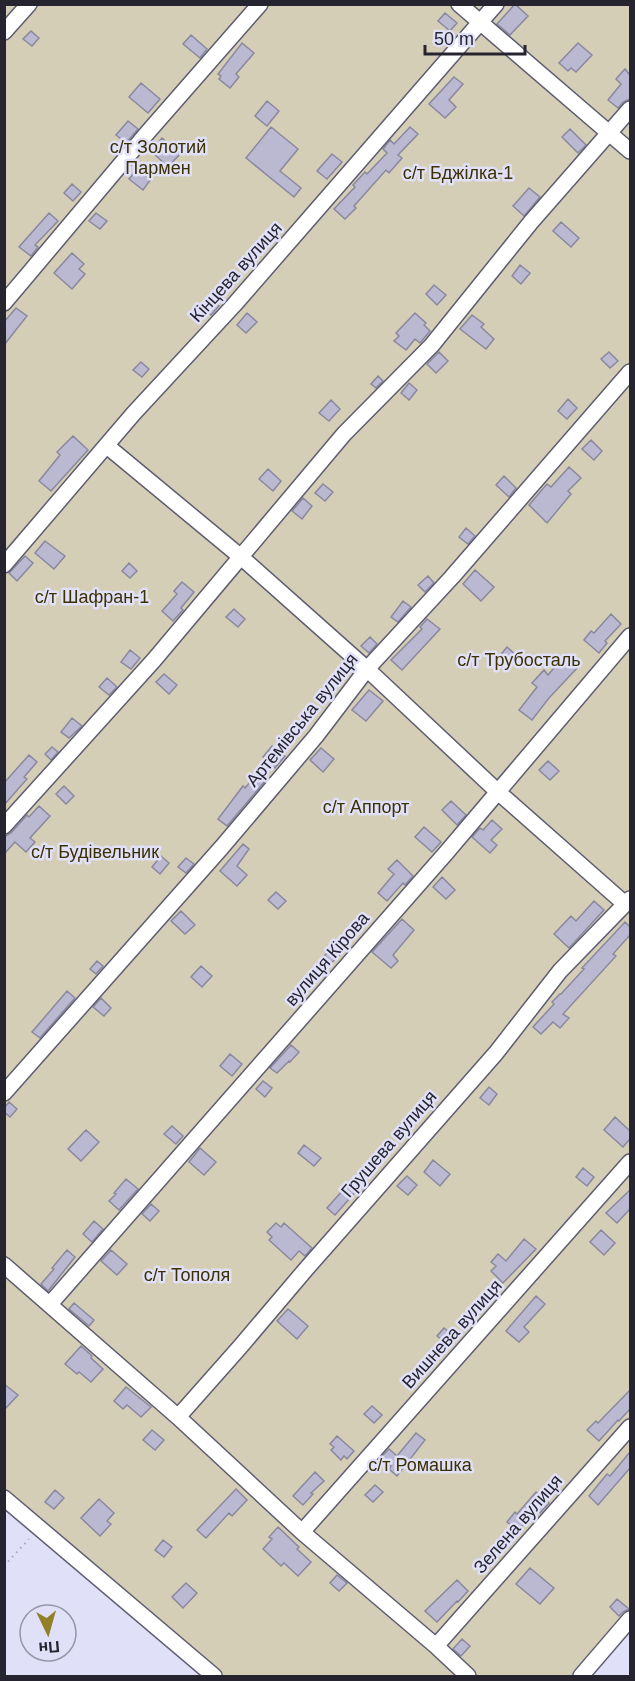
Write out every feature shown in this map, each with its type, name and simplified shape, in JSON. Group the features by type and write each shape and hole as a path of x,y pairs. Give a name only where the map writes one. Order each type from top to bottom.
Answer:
{"street":[{"path":"4,32 29,4"},
{"path":"4,303 148,132 260,4"},
{"path":"459,4 630,151"},
{"name":"Кінцева вулиця","path":"4,565 134,413 242,297 496,4"},
{"path":"4,826 154,660 344,434 432,345 531,222 630,109"},
{"name":"Артемівська вулиця","path":"4,1093 222,847 316,736 367,669 452,576 630,372"},
{"path":"106,446 240,558 367,669 498,792 628,902"},
{"name":"вулиця Кірова","path":"50,1304 498,792 630,636"},
{"name":"Грушева вулиця","path":"178,1417 496,1053 560,972 628,902"},
{"name":"Вишнева вулиця","path":"302,1532 630,1162"},
{"path":"4,1266 178,1417 302,1532 436,1646 468,1677"},
{"name":"Зелена вулиця","path":"436,1646 630,1427"},
{"path":"4,1498 213,1677"},
{"path":"581,1677 630,1619"}],"path":[{"path":"4,1566 39,1528"}],"green space":[{"path":"5,5 630,5 630,1618 577,1676 207,1676 5,1497"}],"building":[{"path":"515,4 528,16 510,35 497,24"},
{"path":"445,13 457,23 450,31 438,21"},
{"path":"31,31 39,38 32,46 23,39"},
{"path":"191,35 207,49 200,58 183,44"},
{"path":"242,43 254,53 236,74 239,77 230,88 219,79 221,76 218,74"},
{"path":"578,43 592,55 576,72 571,68 568,71 559,63"},
{"path":"625,69 629,74 630,72 630,99 618,108 608,100 621,84 616,79"},
{"path":"454,77 463,84 449,100 456,107 445,118 429,104"},
{"path":"141,83 160,99 148,113 129,97"},
{"path":"267,101 279,111 267,126 255,116"},
{"path":"128,121 138,129 126,143 116,135"},
{"path":"271,127 298,149 280,171 301,188 294,197 246,158"},
{"path":"410,127 418,134 398,155 402,158 389,173 386,170 345,219 334,209 355,187 353,185 365,172 367,174 387,153 383,149 390,140 394,144"},
{"path":"570,129 586,145 578,153 562,137"},
{"path":"162,138 180,154 168,167 151,151"},
{"path":"332,154 342,162 327,179 317,171"},
{"path":"137,169 151,179 143,190 129,179"},
{"path":"72,184 81,192 73,201 64,193"},
{"path":"529,188 540,197 524,216 513,206"},
{"path":"49,213 58,221 35,245 38,247 31,256 19,247"},
{"path":"96,213 107,221 100,229 89,221"},
{"path":"561,222 579,238 571,247 553,231"},
{"path":"72,253 84,264 79,269 85,274 72,289 54,273"},
{"path":"520,265 530,273 521,284 512,276"},
{"path":"434,285 446,295 437,305 426,294"},
{"path":"212,301 219,306 211,315 205,310"},
{"path":"16,308 27,316 4,345 4,322"},
{"path":"247,313 257,322 246,333 237,325"},
{"path":"415,313 426,323 424,325 430,331 420,343 415,339 406,350 394,341 399,336 396,333"},
{"path":"472,315 484,324 481,327 494,339 486,349 460,329"},
{"path":"439,352 448,361 436,373 427,364"},
{"path":"609,352 618,361 610,368 601,359"},
{"path":"141,362 149,369 142,377 133,370"},
{"path":"378,376 383,381 376,388 371,384"},
{"path":"409,383 417,390 409,400 401,393"},
{"path":"568,399 577,408 567,419 558,411"},
{"path":"331,400 340,409 329,421 319,413"},
{"path":"73,436 88,450 51,491 39,481 60,455 57,452"},
{"path":"591,440 602,451 594,460 582,449"},
{"path":"569,467 581,478 568,491 571,494 547,523 529,505 547,484 551,487"},
{"path":"268,469 281,481 273,491 259,479"},
{"path":"504,476 516,488 509,497 496,485"},
{"path":"323,484 333,492 325,501 315,493"},
{"path":"303,498 312,506 302,519 292,511"},
{"path":"466,528 475,536 468,544 459,537"},
{"path":"45,541 65,556 54,569 35,553"},
{"path":"25,556 33,563 17,581 9,573"},
{"path":"129,563 137,571 130,578 122,571"},
{"path":"475,570 494,587 481,601 463,584"},
{"path":"428,576 434,583 425,592 418,585"},
{"path":"182,582 194,592 173,621 162,611 177,594 174,591"},
{"path":"403,601 411,607 398,622 391,617"},
{"path":"234,609 245,619 238,627 226,617"},
{"path":"611,614 621,624 605,641 607,643 599,653 584,640 591,631 594,633"},
{"path":"427,619 440,629 402,670 391,660 422,629 420,627"},
{"path":"370,637 377,644 369,653 361,646"},
{"path":"507,647 516,655 507,666 498,658"},
{"path":"130,650 140,658 131,669 121,662"},
{"path":"566,654 579,666 532,720 519,710 537,687 532,683 544,670 548,675"},
{"path":"164,674 177,685 169,694 156,682"},
{"path":"107,678 117,687 109,695 99,687"},
{"path":"369,690 383,701 366,721 352,710"},
{"path":"72,718 82,726 69,738 61,732"},
{"path":"272,746 285,756 275,768 263,757"},
{"path":"52,747 58,752 51,760 45,754"},
{"path":"321,748 334,759 323,772 310,760"},
{"path":"29,755 37,762 24,777 27,779 4,805 4,783"},
{"path":"548,761 559,771 550,780 539,770"},
{"path":"258,773 266,780 227,826 218,819 243,786 245,788"},
{"path":"64,786 74,796 66,804 56,794"},
{"path":"451,801 466,815 457,825 442,810"},
{"path":"39,806 50,816 30,838 35,842 26,852 15,842 4,854 4,837"},
{"path":"492,820 502,829 491,840 497,845 490,853 472,837"},
{"path":"424,827 441,842 432,852 415,837"},
{"path":"243,844 249,849 237,866 247,875 237,886 220,871"},
{"path":"161,856 169,863 160,874 152,867"},
{"path":"186,858 194,864 186,873 178,867"},
{"path":"397,860 413,876 405,885 403,883 387,901 378,893 394,874 388,869"},
{"path":"442,877 455,890 446,899 433,887"},
{"path":"276,892 286,901 278,909 268,900"},
{"path":"594,901 604,910 569,948 554,934 571,916 576,921"},
{"path":"181,911 195,925 185,934 171,921"},
{"path":"402,919 414,930 393,955 398,961 391,968 372,952"},
{"path":"625,922 630,927 630,935 613,954 616,956 563,1014 569,1018 560,1028 553,1022 541,1034 533,1027 554,1004 552,1002"},
{"path":"333,947 341,954 330,964 323,957"},
{"path":"97,961 103,966 96,974 90,969"},
{"path":"201,966 212,976 202,987 191,977"},
{"path":"67,991 75,998 40,1038 32,1032"},
{"path":"101,998 111,1008 104,1016 93,1007"},
{"path":"291,1045 299,1052 277,1073 270,1068"},
{"path":"230,1054 242,1064 232,1076 220,1066"},
{"path":"263,1081 272,1088 265,1097 256,1089"},
{"path":"489,1087 497,1094 489,1105 480,1098"},
{"path":"9,1102 17,1109 10,1117 4,1112"},
{"path":"615,1117 630,1131 630,1139 623,1147 604,1130"},
{"path":"172,1126 183,1136 176,1144 164,1134"},
{"path":"86,1130 99,1142 81,1161 68,1149"},
{"path":"304,1145 321,1158 314,1166 298,1153"},
{"path":"200,1148 216,1162 204,1175 189,1162"},
{"path":"433,1160 450,1174 440,1186 424,1172"},
{"path":"583,1168 594,1177 587,1186 576,1177"},
{"path":"407,1176 417,1185 408,1195 397,1186"},
{"path":"126,1179 138,1189 119,1210 109,1201"},
{"path":"351,1181 359,1188 335,1215 327,1208"},
{"path":"630,1190 630,1209 617,1223 606,1213"},
{"path":"151,1204 159,1211 150,1221 142,1214"},
{"path":"94,1221 103,1229 92,1242 83,1234"},
{"path":"276,1223 281,1227 284,1223 312,1248 305,1256 299,1251 291,1260 269,1240 272,1237 267,1232"},
{"path":"601,1230 615,1243 604,1255 590,1242"},
{"path":"524,1239 536,1249 503,1283 491,1271 496,1266 491,1262 498,1254 506,1261"},
{"path":"67,1250 75,1257 48,1291 41,1284"},
{"path":"111,1250 127,1264 117,1275 101,1261"},
{"path":"536,1296 545,1304 524,1327 529,1332 519,1342 506,1331"},
{"path":"74,1303 94,1320 89,1326 69,1309"},
{"path":"288,1309 308,1326 297,1339 277,1321"},
{"path":"444,1328 454,1336 447,1344 437,1336"},
{"path":"81,1346 103,1369 91,1382 65,1364"},
{"path":"4,1384 18,1395 4,1410"},
{"path":"126,1387 151,1407 141,1417 127,1405 123,1409 114,1401"},
{"path":"630,1390 630,1409 599,1441 587,1430 596,1421 598,1423"},
{"path":"372,1406 382,1415 374,1423 364,1414"},
{"path":"152,1430 164,1440 155,1450 143,1440"},
{"path":"416,1433 425,1440 397,1476 389,1469 391,1466 381,1457 389,1449 397,1456"},
{"path":"337,1436 354,1451 347,1459 344,1456 341,1460 331,1450 334,1447 330,1444"},
{"path":"630,1452 630,1468 598,1505 589,1496 607,1474 610,1476"},
{"path":"315,1472 324,1481 311,1493 313,1494 303,1505 293,1496"},
{"path":"375,1485 383,1492 373,1502 365,1495"},
{"path":"236,1489 247,1500 232,1516 229,1513 206,1538 197,1530"},
{"path":"55,1490 64,1498 54,1509 45,1502"},
{"path":"536,1492 549,1503 540,1513 536,1509 518,1531 507,1522"},
{"path":"99,1499 114,1513 107,1521 111,1524 100,1536 81,1518"},
{"path":"278,1527 311,1562 298,1576 284,1563 281,1566 263,1549 272,1539 269,1537"},
{"path":"163,1540 172,1547 164,1557 155,1550"},
{"path":"530,1568 554,1588 540,1604 516,1584"},
{"path":"337,1575 347,1583 339,1591 330,1583"},
{"path":"457,1580 468,1591 437,1622 425,1611"},
{"path":"186,1583 197,1593 183,1608 172,1597"},
{"path":"617,1599 629,1609 619,1616 610,1607"},
{"path":"462,1639 470,1646 461,1656 453,1649"}],"park label":[{"name":"с/т Золотий Пармен","path":"158,157"},
{"name":"с/т Бджілка-1","path":"458,173"},
{"name":"с/т Шафран-1","path":"92,597"},
{"name":"с/т Трубосталь","path":"519,660"},
{"name":"с/т Аппорт","path":"366,807"},
{"name":"с/т Будівельник","path":"95,852"},
{"name":"с/т Тополя","path":"187,1275"},
{"name":"с/т Ромашка","path":"420,1465"}]}
